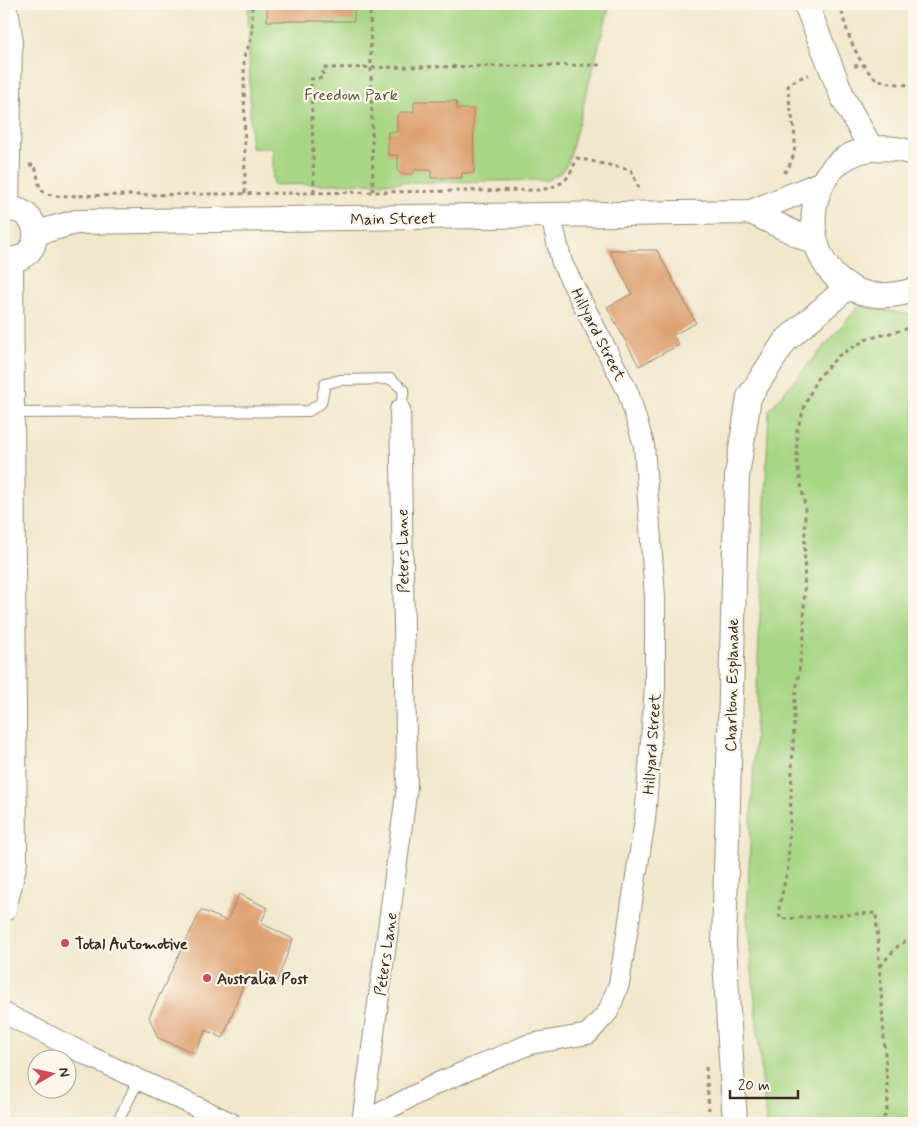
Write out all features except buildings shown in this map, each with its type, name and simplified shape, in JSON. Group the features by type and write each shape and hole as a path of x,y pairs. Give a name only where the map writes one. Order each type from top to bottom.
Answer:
{"street":[{"path":"806,4 843,98 871,148"},
{"path":"4,5 9,16 12,37 10,165 7,210 18,210 30,219 36,233 29,252 24,256 8,260 13,413 15,862 4,909"},
{"path":"914,153 894,148 871,148 852,155 835,167 822,183 814,202 812,222 815,243 822,260 848,286 869,294 892,296 914,290"},
{"name":"Main Street","path":"36,233 76,222 751,212 822,183"},
{"name":"Main Street","path":"751,212 815,243"},
{"name":"Hillyard Street","path":"362,1123 438,1083 530,1044 588,1034 608,1012 619,984 645,820 655,687 655,598 644,444 628,392 562,263 551,216"},
{"name":"Charlton Esplanade","path":"736,1123 724,944 737,476 749,398 785,341 848,286"},
{"name":"Peters Lane","path":"362,1123 407,787 400,410"},
{"path":"4,1013 232,1123"}],"lane":[{"name":"Peters Lane","path":"13,413 309,411 321,403 325,384 340,380 391,379 404,390 400,410"},
{"path":"117,1123 139,1079"}],"path":[{"path":"245,193 244,57 252,36 252,4"},
{"path":"370,4 373,192"},
{"path":"841,4 855,50 862,65 878,80 914,86"},
{"path":"314,192 311,79 323,78 323,68 601,65"},
{"path":"781,176 792,162 795,148 794,122 788,86 806,75 862,65"},
{"path":"10,165 35,165 40,189 47,194 56,196 542,190 562,184 571,175 577,158 631,170 640,190 646,195"},
{"path":"877,1123 886,1115 888,1100 876,913 780,919 779,907 788,868 795,699 804,636 804,506 796,463 797,430 816,380 838,356 867,339 914,327"},
{"path":"879,966 896,947 914,934"},
{"path":"706,1067 710,1118"}],"green space":[{"name":"Freedom Park","path":"248,4 610,4 568,163 560,173 548,180 273,185 273,148 251,148"},
{"path":"859,306 914,315 914,1123 766,1123 747,916 769,410"}],"place":[{"name":"Total Automotive","path":"65,943"},
{"name":"Australia Post","path":"207,978"}]}
